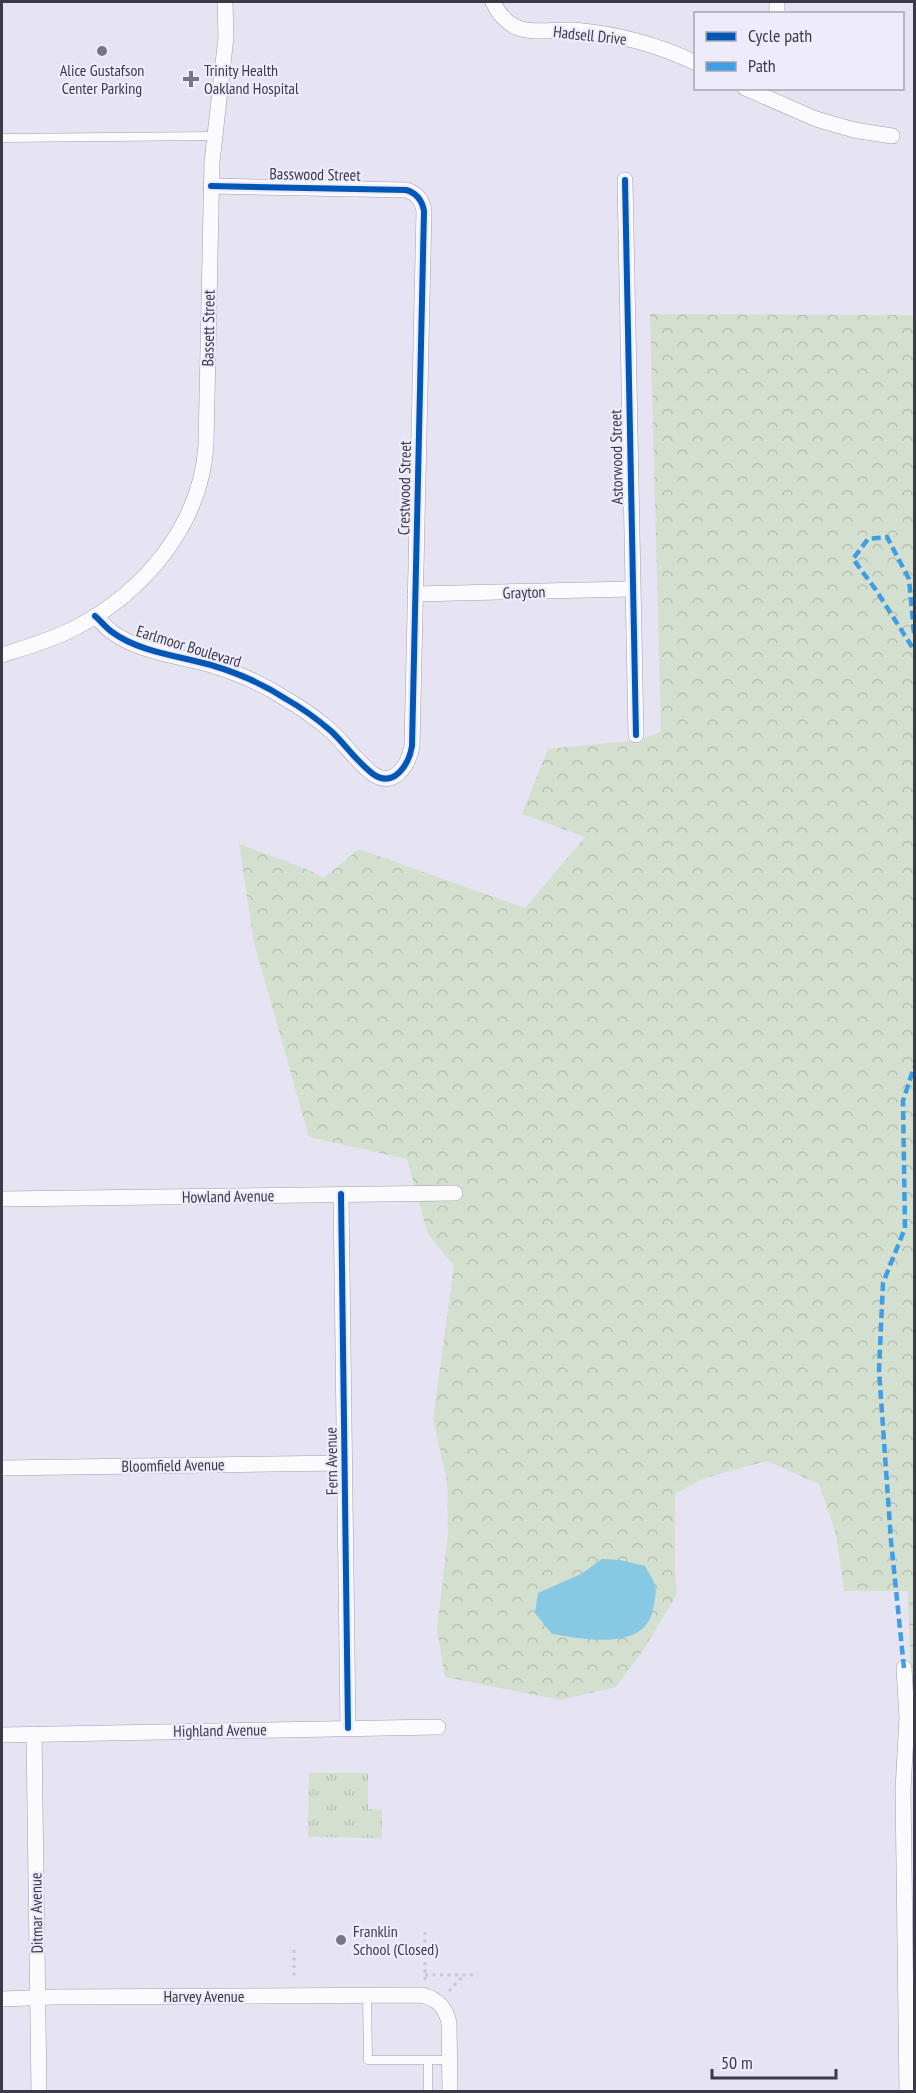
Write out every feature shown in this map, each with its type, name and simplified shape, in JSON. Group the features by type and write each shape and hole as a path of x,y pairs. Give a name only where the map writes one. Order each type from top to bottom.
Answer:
{"street":[{"name":"Bassett Street","path":"95,616 134,587 165,552 186,519 199,484 206,445 211,186 214,136 226,37 225,2"},
{"name":"Hadsell Drive","path":"493,2 502,17 522,29 574,30 625,38 657,46 694,62"},
{"path":"754,90 773,94 816,119 837,126 892,136"},
{"name":"Astorwood Street","path":"626,180 636,735"},
{"name":"Basswood Street","path":"211,186 406,190 417,196"},
{"name":"Crestwood Street","path":"394,776 404,768 412,746 424,211 422,202 417,196"},
{"name":"Grayton","path":"415,594 632,589"},
{"path":"2,655 52,638 95,616"},
{"name":"Earlmoor Boulevard","path":"95,616 110,631 127,641 226,670 272,690 310,714 373,774 382,778 394,776"},
{"name":"Howland Avenue","path":"2,1198 455,1193"},
{"name":"Fern Avenue","path":"341,1194 348,1728"},
{"name":"Bloomfield Avenue","path":"2,1468 344,1463"},
{"path":"904,1668 907,1718 903,1789 907,2091"},
{"name":"Highland Avenue","path":"2,1735 438,1727"},
{"name":"Ditmar Avenue","path":"34,1734 39,2091"},
{"name":"Harvey Avenue","path":"2,1999 407,1994 430,1997 444,2009 449,2024 450,2091"}],"lane":[{"path":"2,137 214,136"},
{"path":"367,1995 368,2060 449,2060"},
{"path":"428,2061 428,2091"}],"path":[{"path":"425,1930 425,1985"},
{"path":"294,1950 294,1978"},
{"path":"425,1975 478,1975"},
{"path":"446,1994 464,1975"}],"green space":[{"path":"650,314 914,315 914,1589 908,1591 844,1591 836,1534 819,1484 767,1461 705,1478 675,1494 677,1594 644,1649 616,1687 560,1700 445,1677 437,1630 448,1534 447,1481 433,1419 454,1266 428,1234 407,1159 309,1137 254,943 239,844 309,870 324,878 359,849 525,908 585,837 522,814 548,749 638,740 661,732"},
{"path":"914,1589 914,1782 908,1591"},
{"path":"309,1773 368,1773 368,1809 382,1810 382,1838 308,1837"}],"water":[{"path":"602,1559 620,1560 645,1566 656,1591 648,1623 638,1632 611,1640 552,1634 535,1613 538,1593 581,1574"}],"marked path":[{"path":"914,633 909,579 887,537 868,539 853,559 876,590 914,650"},
{"path":"904,1668 891,1541 879,1370 883,1283 905,1228 903,1101 914,1067"}],"cycle path":[{"path":"625,180 636,735"},
{"path":"95,616 112,632 134,644 221,668 268,688 320,722 356,759 381,778 394,776 408,760 412,746 424,211 422,204 416,195 406,190 211,186"},
{"path":"341,1194 348,1728"}],"place":[{"name":"Alice Gustafson Center Parking","path":"102,51"},
{"name":"Trinity Health Oakland Hospital","path":"191,79"},
{"name":"Franklin School (Closed)","path":"341,1940"}]}
